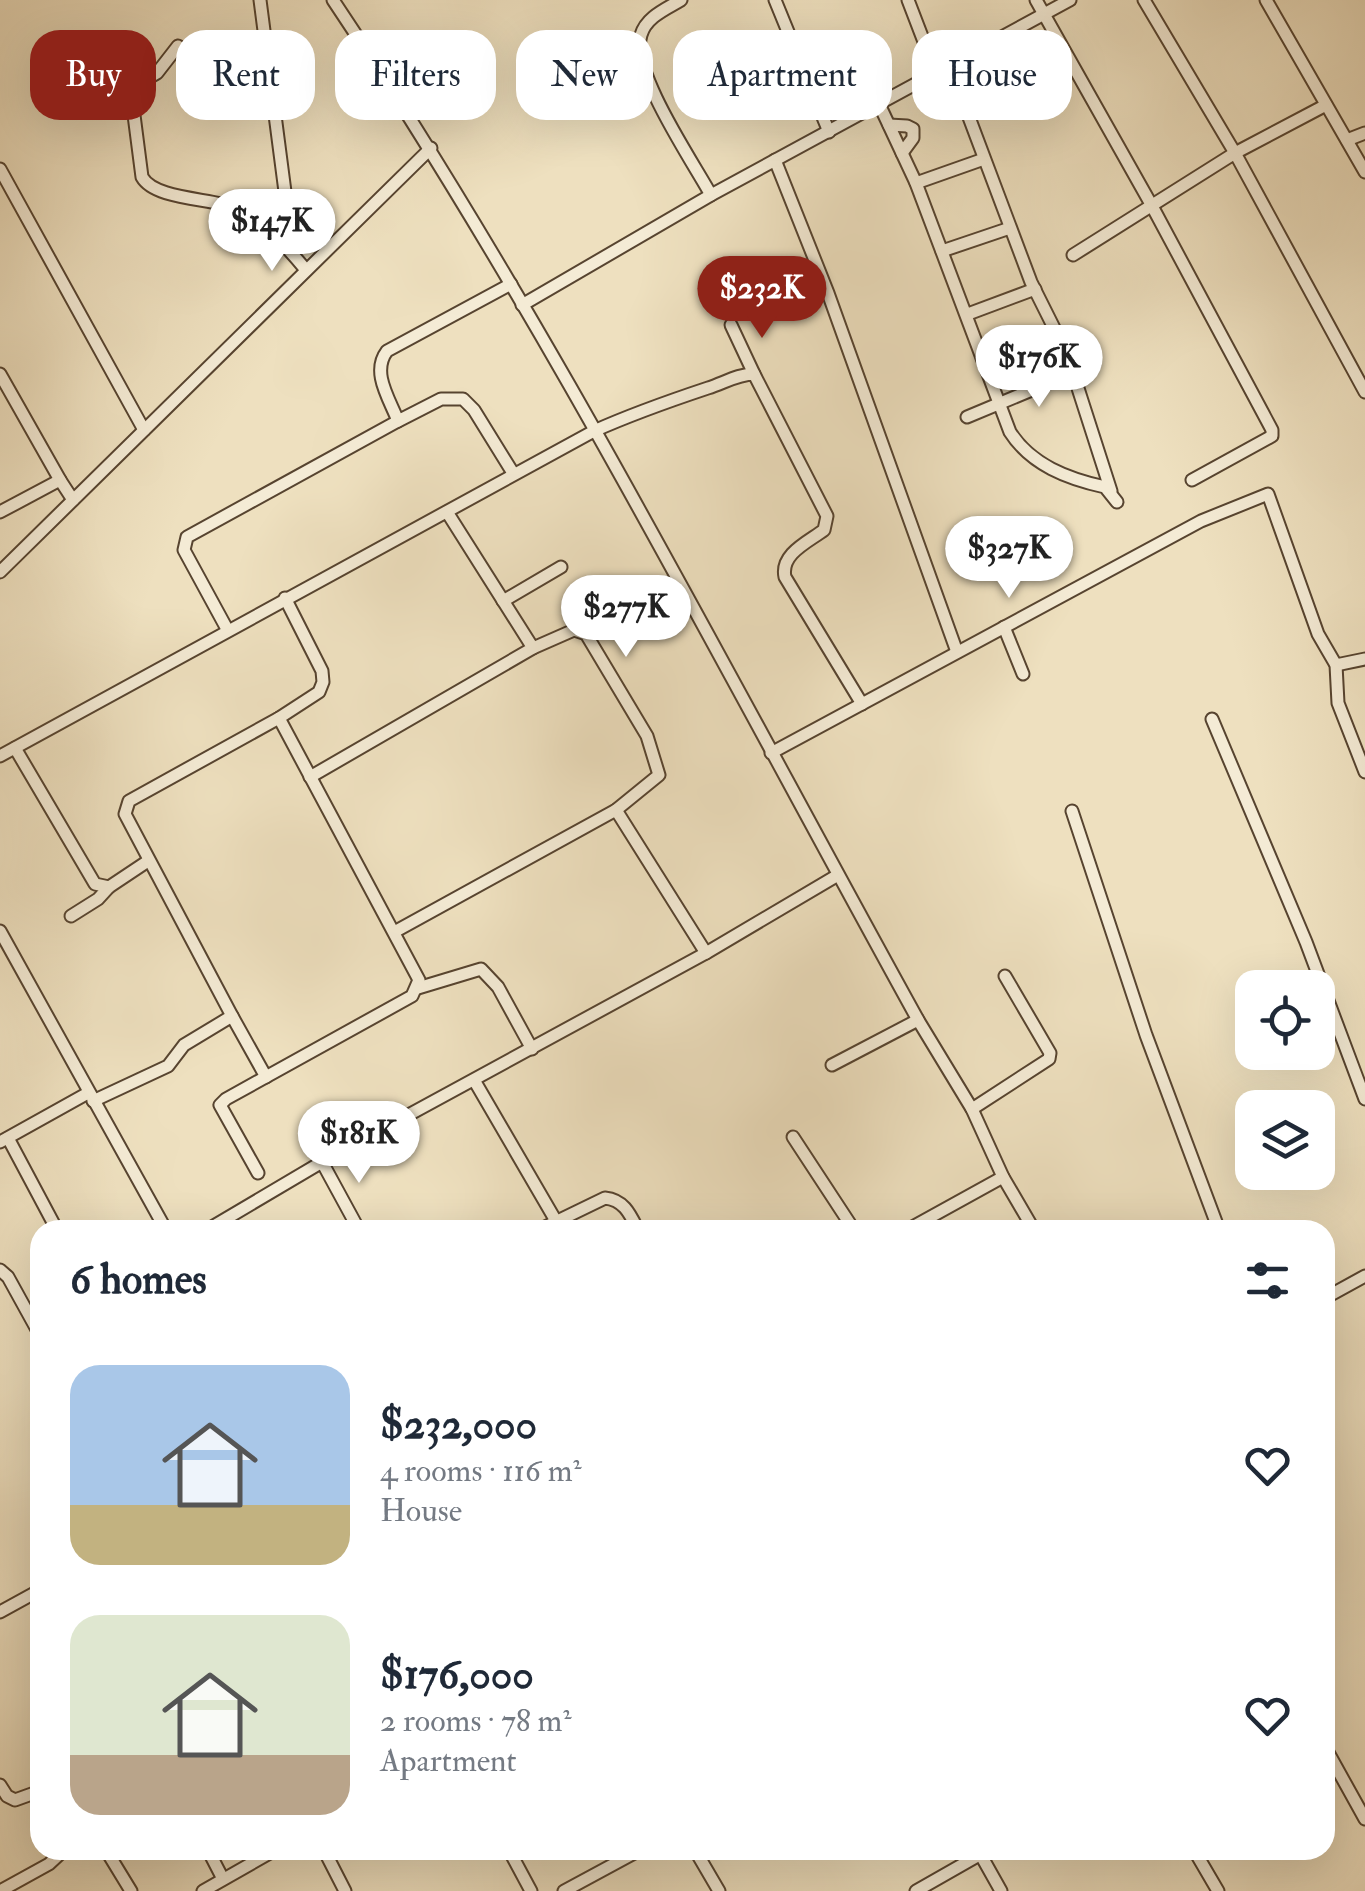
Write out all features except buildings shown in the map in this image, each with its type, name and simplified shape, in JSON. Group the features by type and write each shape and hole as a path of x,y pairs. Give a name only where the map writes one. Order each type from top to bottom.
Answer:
{"street":[{"path":"260,0 288,207 290,249"},
{"path":"333,0 430,148 511,284 918,1020 972,1109 1028,1220"},
{"path":"681,0 650,18 640,36 640,55 652,89 712,195"},
{"path":"776,0 829,132"},
{"path":"908,0 920,30"},
{"path":"1036,0 1272,430 1272,436 1192,480"},
{"path":"1015,30 1070,0"},
{"path":"1144,0 1235,153 1365,392"},
{"path":"1266,0 1365,172"},
{"path":"176,49 157,73 130,92 146,184 239,210 290,249 306,270"},
{"path":"1073,256 1235,153 1326,104"},
{"path":"522,305 850,120"},
{"path":"887,120 968,314 1010,432 1022,452 1072,480 1114,497 1068,354 1034,289 970,120"},
{"path":"889,125 913,129 913,138 902,152"},
{"path":"1347,140 1365,133"},
{"path":"0,572 430,148"},
{"path":"916,183 984,159"},
{"path":"775,160 828,294 956,652"},
{"path":"0,169 144,430"},
{"path":"942,251 1010,228"},
{"path":"398,420 379,373 379,362 387,352 511,284"},
{"path":"968,314 1034,289"},
{"path":"731,325 828,523 788,558 783,567 785,577 862,704"},
{"path":"967,417 1094,364"},
{"path":"0,374 73,500"},
{"path":"0,756 594,430 660,402 754,374"},
{"path":"227,629 184,550 187,538 398,420 441,399 464,400 513,472"},
{"path":"0,512 60,480"},
{"path":"771,753 1201,522 1268,494 1318,634 1336,665 1338,703 1365,772"},
{"path":"447,512 533,648"},
{"path":"503,600 561,568"},
{"path":"266,1077 126,814 129,801 279,718 318,692 323,682 322,671 285,598"},
{"path":"1004,628 1024,674"},
{"path":"310,777 533,648 574,630 586,634 647,736 659,776 616,810 396,931"},
{"path":"1336,665 1365,659"},
{"path":"258,1173 220,1105 412,996 420,980 279,718"},
{"path":"1212,719 1306,942 1365,1100"},
{"path":"15,748 94,884 109,887"},
{"path":"616,810 706,953"},
{"path":"1072,811 1146,1035 1216,1220"},
{"path":"71,916 148,861"},
{"path":"225,1220 322,1162 706,953 838,874"},
{"path":"0,931 160,1220"},
{"path":"418,988 481,969 498,987 532,1049"},
{"path":"972,1109 1049,1059 1050,1053 1005,976"},
{"path":"51,1220 4,1140 91,1097 168,1066 184,1045 232,1016"},
{"path":"832,1065 918,1020"},
{"path":"474,1080 555,1220"},
{"path":"794,1138 847,1220"},
{"path":"322,1162 354,1220"},
{"path":"925,1220 1004,1177"},
{"path":"558,1220 605,1198 617,1199 633,1220"},
{"path":"0,1270 30,1305"},
{"path":"1335,1292 1365,1276"},
{"path":"0,1612 30,1596"},
{"path":"1335,1765 1365,1818"},
{"path":"0,1786 15,1800 30,1795"},
{"path":"0,1891 53,1860"},
{"path":"112,1860 131,1891"},
{"path":"214,1860 224,1879"},
{"path":"203,1891 257,1860"},
{"path":"329,1860 345,1891"},
{"path":"514,1860 531,1891"},
{"path":"564,1891 617,1860"},
{"path":"701,1860 719,1891"},
{"path":"916,1891 966,1860"},
{"path":"984,1860 1001,1891"},
{"path":"1200,1860 1218,1891"}]}
